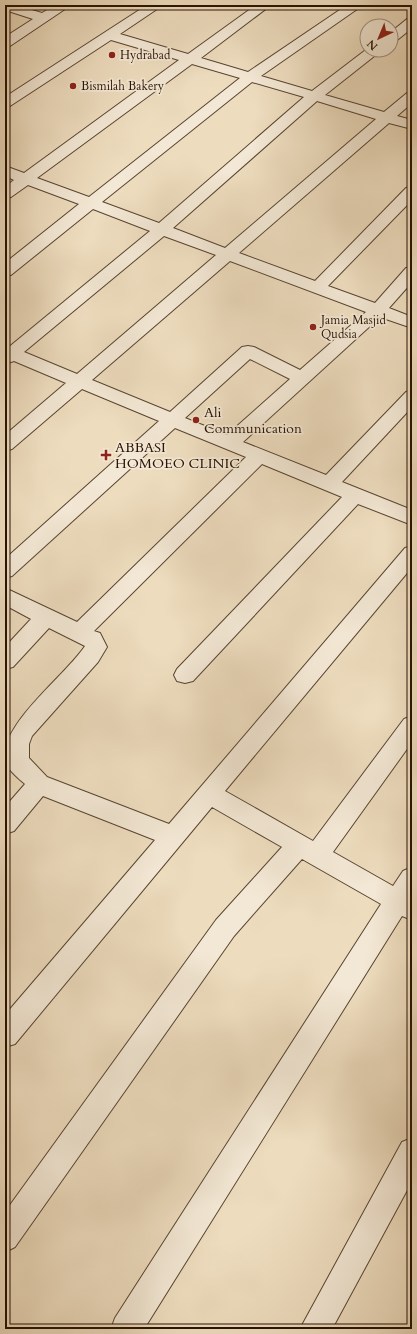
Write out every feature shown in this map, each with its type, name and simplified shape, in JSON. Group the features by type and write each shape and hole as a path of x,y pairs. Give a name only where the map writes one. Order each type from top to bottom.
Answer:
{"street":[{"path":"5,43 64,5"},
{"path":"5,103 156,5"},
{"path":"5,194 264,5"},
{"path":"5,271 90,202 250,77 356,5"},
{"path":"5,6 44,18"},
{"path":"399,32 412,22"},
{"path":"109,35 412,125"},
{"path":"7,354 162,229 314,96 364,58"},
{"path":"5,445 412,96"},
{"path":"5,171 412,323"},
{"path":"318,288 412,191"},
{"path":"230,443 378,310 412,272"},
{"path":"5,571 248,351 302,378"},
{"path":"7,354 79,381 412,518"},
{"path":"329,484 412,396"},
{"path":"79,633 259,455"},
{"path":"185,675 356,495"},
{"path":"5,1036 412,553"},
{"path":"5,596 92,640 96,647 90,656 23,731 16,744 17,761 39,784 173,836"},
{"path":"5,661 46,617"},
{"path":"5,1237 225,928 308,850 412,725"},
{"path":"5,824 39,784"},
{"path":"209,794 404,905"},
{"path":"126,1329 404,905 412,878"},
{"path":"314,1329 412,1152"}],"place":[{"name":"Hydrabad","path":"112,55"},
{"name":"Bismilah Bakery","path":"73,86"},
{"name":"Jamia Masjid Qudsia","path":"313,327"},
{"name":"Ali Communication","path":"196,420"},
{"name":"ABBASI HOMOEO CLINIC","path":"106,455"}]}
